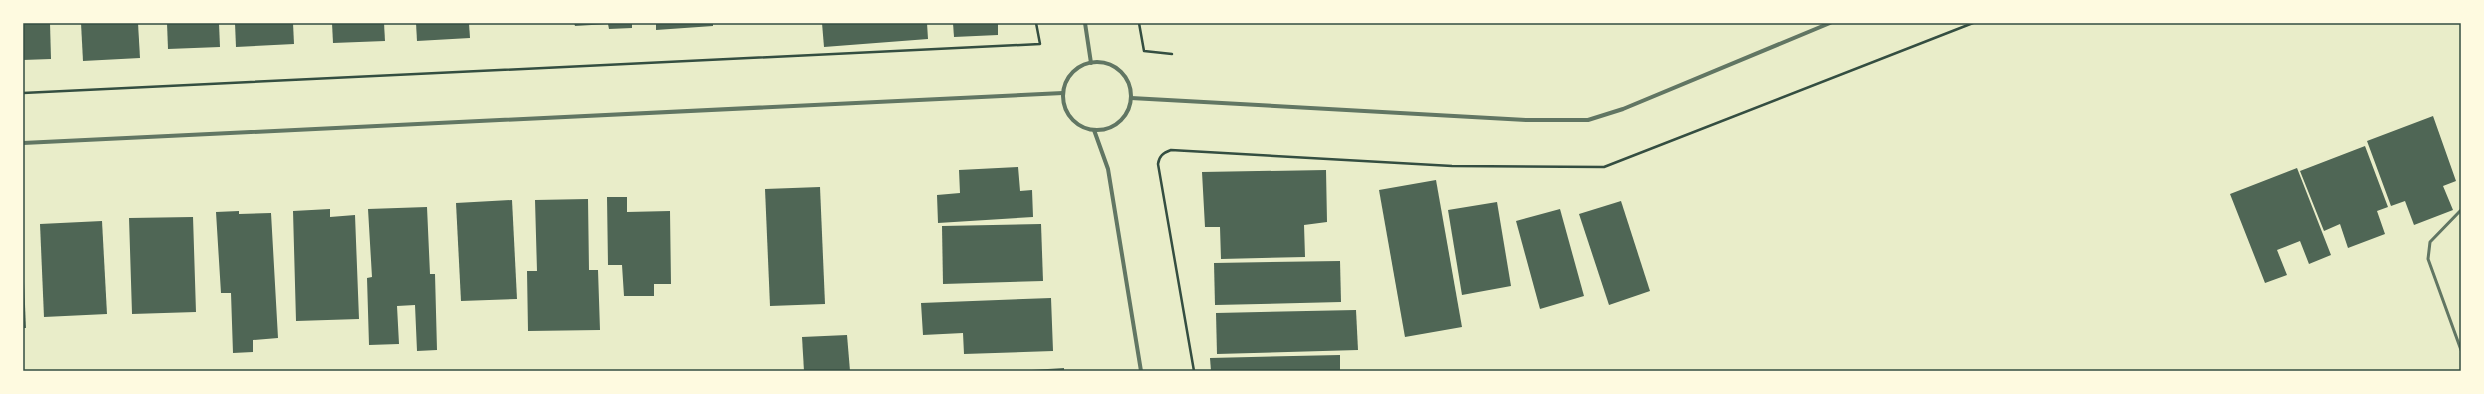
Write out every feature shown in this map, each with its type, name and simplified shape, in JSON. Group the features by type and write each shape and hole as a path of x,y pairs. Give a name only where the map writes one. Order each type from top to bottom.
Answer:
{"street":[{"path":"1085,23 1091,62"},
{"path":"1131,98 1526,120 1588,120 1622,109 1830,23"},
{"path":"1091,62 1110,64 1118,70 1130,87 1131,98 1123,118 1115,125 1094,130 1074,122 1067,113 1063,103 1063,93 1071,73 1079,66 1091,62"},
{"path":"23,143 1063,93"},
{"path":"1094,130 1108,169 1141,371"}],"lane":[{"path":"2461,210 2430,242 2428,259 2461,350"}],"path":[{"path":"23,93 1040,44 1036,23"},
{"path":"1139,23 1144,51 1172,54"},
{"path":"1194,371 1158,164 1159,158 1164,153 1171,150 1452,166 1604,167 1973,23"}],"building":[{"path":"23,23 50,23 51,59 23,60"},
{"path":"81,23 138,23 140,58 83,61"},
{"path":"167,23 219,23 220,47 168,49"},
{"path":"235,23 293,23 294,44 236,47"},
{"path":"332,23 384,23 385,41 333,43"},
{"path":"416,23 469,23 470,38 417,41"},
{"path":"574,23 632,23 632,28 609,29 608,24 575,26"},
{"path":"656,23 713,23 713,26 656,30"},
{"path":"822,23 927,23 928,39 824,47"},
{"path":"953,23 998,23 998,35 954,37"},
{"path":"2433,116 2456,181 2443,186 2453,210 2414,225 2405,201 2391,206 2367,141"},
{"path":"2365,146 2388,207 2377,211 2385,234 2348,248 2340,224 2324,231 2300,171"},
{"path":"1018,167 1020,191 1032,190 1033,217 938,223 937,195 960,193 959,170"},
{"path":"2297,168 2331,255 2309,264 2300,241 2277,250 2287,275 2265,283 2230,194"},
{"path":"1326,170 1327,222 1304,225 1305,257 1221,259 1220,227 1205,227 1202,172"},
{"path":"1436,180 1462,327 1405,337 1379,190"},
{"path":"820,187 825,304 770,306 765,189"},
{"path":"607,197 627,197 627,212 670,211 671,284 654,284 654,296 624,296 622,265 608,265"},
{"path":"588,199 589,270 598,270 600,330 528,331 527,271 537,271 535,200"},
{"path":"512,200 517,299 461,301 456,203"},
{"path":"1621,201 1650,291 1609,305 1579,214"},
{"path":"1497,202 1511,286 1462,295 1448,210"},
{"path":"427,207 430,274 435,274 437,350 417,351 415,305 397,306 399,344 369,345 367,278 372,277 368,209"},
{"path":"330,209 330,217 355,215 359,319 296,321 293,211"},
{"path":"1560,209 1584,296 1540,309 1516,221"},
{"path":"239,211 239,214 271,213 278,338 253,340 253,352 233,353 231,293 221,293 216,212"},
{"path":"193,217 196,312 132,314 129,218"},
{"path":"102,221 107,314 44,317 40,224"},
{"path":"1041,224 1043,281 943,284 942,226"},
{"path":"1340,261 1341,302 1215,305 1214,263"},
{"path":"24,282 26,328 23,328"},
{"path":"1051,298 1053,351 964,354 963,333 923,335 921,303"},
{"path":"1356,310 1358,350 1217,354 1216,313"},
{"path":"847,335 850,371 804,371 802,337"},
{"path":"1340,355 1340,371 1211,371 1210,358"},
{"path":"1064,368 1064,371 1032,371 1032,370"}]}
